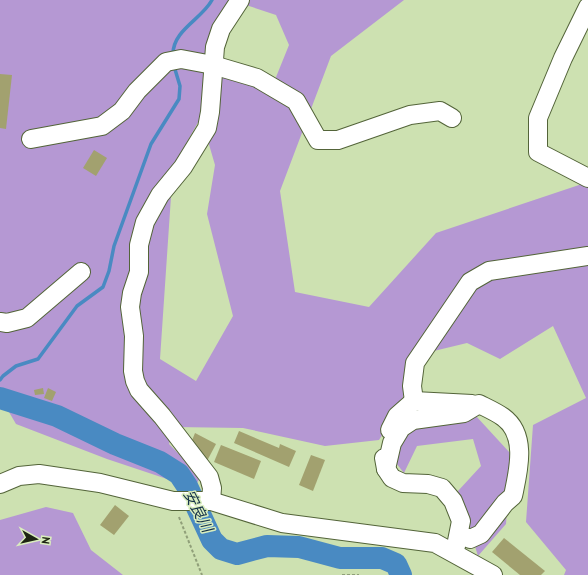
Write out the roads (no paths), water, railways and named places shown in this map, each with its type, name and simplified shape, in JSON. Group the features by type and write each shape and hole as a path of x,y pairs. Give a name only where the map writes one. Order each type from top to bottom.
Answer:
{"street":[{"path":"208,501 212,488 209,477 167,422 139,390 134,381 134,336 130,307 132,293 139,272 139,245 145,222 160,194 183,167 207,128 212,85 212,65 215,47 221,29 240,0"},
{"path":"588,7 563,58 538,118 538,152 588,178"},
{"path":"30,139 102,126 122,111 137,91 173,60 212,65 257,78 296,101 318,140 338,140 410,115 440,111 452,118"},
{"path":"414,401 412,386 415,363 470,282 488,271 588,256"},
{"path":"0,322 7,323 27,318 81,272"},
{"path":"454,553 460,535 461,521 453,501 442,488 428,484 403,483 392,478 386,470 383,452 386,438 397,416 414,401 479,404 505,418 517,435 519,449 513,496 505,503 481,534 470,539 460,535"},
{"path":"386,470 392,443 401,428 412,420 464,413 479,404"},
{"path":"0,484 19,476 39,474 100,482 177,501 208,501 282,523 435,543 493,575"}],"waterway":[{"path":"173,54 174,46 183,31 202,13 212,0"},
{"path":"0,380 16,366 38,359 77,306 103,287 109,271 114,246 151,144 179,99 180,86 174,66"},
{"name":"安良川","path":"0,398 57,416 115,444 160,462 179,474 187,486 212,540 221,549 237,554 267,546 299,547 340,558 382,558 396,564 401,575"}]}
